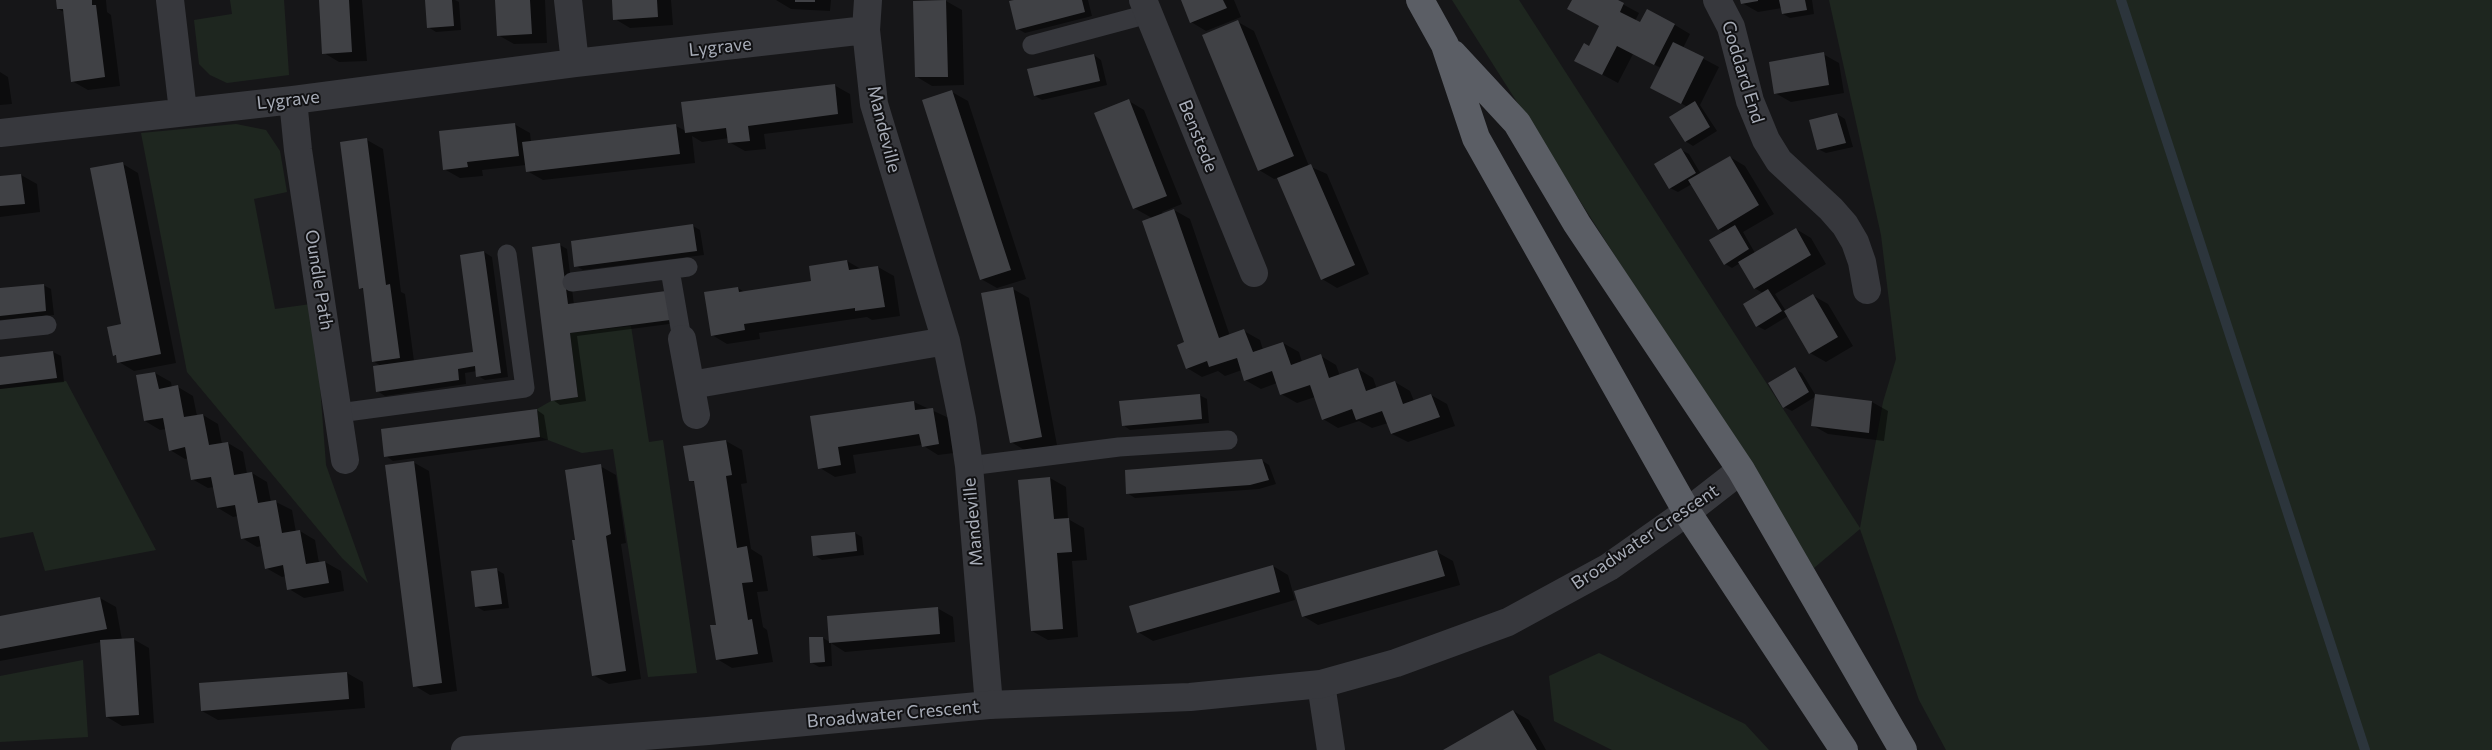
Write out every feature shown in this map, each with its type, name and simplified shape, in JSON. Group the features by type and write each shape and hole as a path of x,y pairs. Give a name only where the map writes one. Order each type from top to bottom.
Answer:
{"highway":[{"path":"1420,0 1446,45 1516,123 1577,224 1741,470 1903,750"},
{"path":"1446,45 1476,138 1687,512 1844,750"}],"street":[{"path":"170,0 183,111"},
{"path":"568,0 575,63"},
{"name":"Mandeville","path":"868,0 866,30 874,104 946,341 962,419 969,466 989,705"},
{"name":"Goddard End","path":"1717,0 1731,27 1750,101 1766,140 1779,161 1831,209 1845,225 1855,242 1862,262 1867,290"},
{"name":"Benstede","path":"1145,7 1254,273"},
{"name":"Lygrave","path":"0,133 293,100 575,63 866,30"},
{"name":"Oundle Path","path":"293,100 298,150 345,460"},
{"path":"682,339 696,415"},
{"path":"691,385 946,341"},
{"name":"Broadwater Crescent","path":"465,750 499,749 989,705 1190,697 1321,684 1396,663 1508,622 1609,567 1687,512 1741,470"},
{"path":"1321,684 1331,750"}],"lane":[{"path":"1032,45 1145,7"},
{"path":"339,413 525,388 507,254"},
{"path":"572,282 688,267"},
{"path":"670,270 682,339"},
{"path":"0,330 47,325"},
{"path":"969,466 1119,447 1228,440"}],"shaded area":[{"path":"230,0 284,0 289,75 227,83 210,75 199,64 194,20 232,14"},
{"path":"1452,0 1519,0 1860,528 1883,402 1896,359 1881,235 1829,0 2492,0 2492,750 1946,750 1919,700 1860,529 1814,568"},
{"path":"236,124 266,130 280,151 287,192 254,199 275,309 311,304 318,360 326,465 368,583 342,558 187,372 141,133"},
{"path":"631,326 649,442 663,440 697,673 648,677 613,449 582,453 540,437 537,409 551,401 578,397 570,333"},
{"path":"66,381 156,550 45,571 33,532 0,538 0,389"},
{"path":"1599,653 1745,724 1769,750 1612,750 1554,721 1549,676"},
{"path":"83,660 88,737 0,742 0,676"}],"building":[{"path":"56,0 92,0 92,5 96,5 105,77 71,82 63,9 57,9"},
{"path":"319,0 349,0 352,52 322,54"},
{"path":"425,0 452,0 454,26 427,28"},
{"path":"495,0 530,0 532,34 497,36"},
{"path":"612,0 657,0 658,17 613,20"},
{"path":"795,0 815,0 815,2 795,2"},
{"path":"946,0 948,77 915,77 913,1"},
{"path":"1082,0 1085,12 1016,30 1009,1"},
{"path":"1181,0 1223,0 1227,8 1190,23"},
{"path":"1572,0 1618,0 1624,3 1620,12 1640,22 1647,9 1675,24 1654,65 1617,46 1602,75 1574,61 1584,43 1589,46 1599,26 1567,9"},
{"path":"1740,0 1758,0 1758,1 1741,4"},
{"path":"1779,0 1805,0 1807,10 1782,14"},
{"path":"1238,20 1294,156 1258,171 1202,35"},
{"path":"1673,42 1704,57 1681,104 1650,88"},
{"path":"1824,52 1829,85 1774,94 1769,62"},
{"path":"1094,54 1100,81 1034,96 1027,69"},
{"path":"835,84 838,114 748,126 750,141 728,143 726,128 685,133 681,102"},
{"path":"952,90 1011,270 980,280 922,100"},
{"path":"1129,99 1167,196 1133,209 1094,113"},
{"path":"1695,101 1710,127 1685,142 1669,117"},
{"path":"1837,113 1846,143 1817,150 1809,120"},
{"path":"515,123 519,156 467,162 468,167 443,170 439,131"},
{"path":"676,124 680,154 526,172 522,142"},
{"path":"367,138 386,285 390,284 400,358 372,362 363,288 359,289 340,142"},
{"path":"1681,148 1696,173 1669,189 1654,164"},
{"path":"1730,156 1759,205 1718,230 1688,180"},
{"path":"123,162 161,354 117,363 116,355 113,356 107,327 121,324 90,168"},
{"path":"1311,164 1355,265 1321,280 1277,178"},
{"path":"21,174 25,204 0,206 0,176"},
{"path":"1174,209 1219,338 1244,329 1253,352 1283,342 1291,365 1321,354 1329,378 1358,368 1366,391 1395,381 1403,404 1431,394 1440,417 1391,434 1382,411 1356,420 1352,409 1322,420 1310,385 1280,395 1272,371 1244,381 1237,358 1209,367 1207,361 1186,369 1177,345 1184,342 1142,221"},
{"path":"693,224 697,251 574,267 571,241"},
{"path":"1735,225 1749,249 1724,265 1709,240"},
{"path":"1796,228 1811,255 1754,289 1738,262"},
{"path":"560,243 568,304 666,291 670,320 570,333 578,397 551,401 532,247"},
{"path":"484,251 501,373 476,377 475,366 458,369 459,380 376,392 373,366 473,352 460,255"},
{"path":"847,260 849,270 878,266 885,307 855,311 855,308 744,324 745,330 711,336 704,292 738,287 739,292 811,281 809,266"},
{"path":"44,284 46,311 0,316 0,288"},
{"path":"1013,287 1042,437 1010,443 981,293"},
{"path":"1768,289 1782,311 1756,327 1743,304"},
{"path":"1813,294 1838,337 1809,354 1784,311"},
{"path":"53,351 57,378 0,385 0,357"},
{"path":"1795,367 1809,392 1783,408 1768,383"},
{"path":"155,372 159,389 178,385 184,417 203,414 209,445 228,442 234,475 252,472 258,503 276,500 282,533 300,530 306,564 325,561 329,583 287,590 283,565 265,569 259,536 241,539 235,505 217,508 211,477 191,480 185,447 169,451 163,418 144,421 136,375"},
{"path":"1200,394 1202,419 1122,426 1119,401"},
{"path":"1815,394 1872,401 1869,433 1811,426"},
{"path":"914,401 915,410 933,408 939,444 922,447 919,434 838,447 841,465 818,469 810,416"},
{"path":"537,409 540,437 384,457 381,429"},
{"path":"726,440 732,475 726,476 737,548 747,546 753,582 742,583 748,620 752,619 758,654 716,660 710,625 716,625 694,481 689,481 683,446"},
{"path":"1262,459 1269,480 1250,485 1126,494 1125,470"},
{"path":"414,461 442,683 413,687 385,465"},
{"path":"601,464 611,534 606,536 626,671 592,676 572,540 575,540 565,470"},
{"path":"1050,477 1054,519 1069,518 1072,552 1057,553 1063,629 1031,631 1018,480"},
{"path":"855,532 857,551 813,556 811,536"},
{"path":"1437,550 1445,576 1302,617 1294,591"},
{"path":"1273,565 1280,592 1137,633 1129,606"},
{"path":"497,568 502,604 475,607 471,571"},
{"path":"100,597 107,629 0,649 0,616"},
{"path":"938,607 940,634 829,643 827,616"},
{"path":"809,637 823,637 825,662 810,663"},
{"path":"134,638 139,715 106,717 100,640"},
{"path":"347,672 349,699 201,711 199,683"},
{"path":"1513,710 1537,750 1443,750 1483,727"}],"waterway":[{"path":"2121,0 2365,750"}]}
